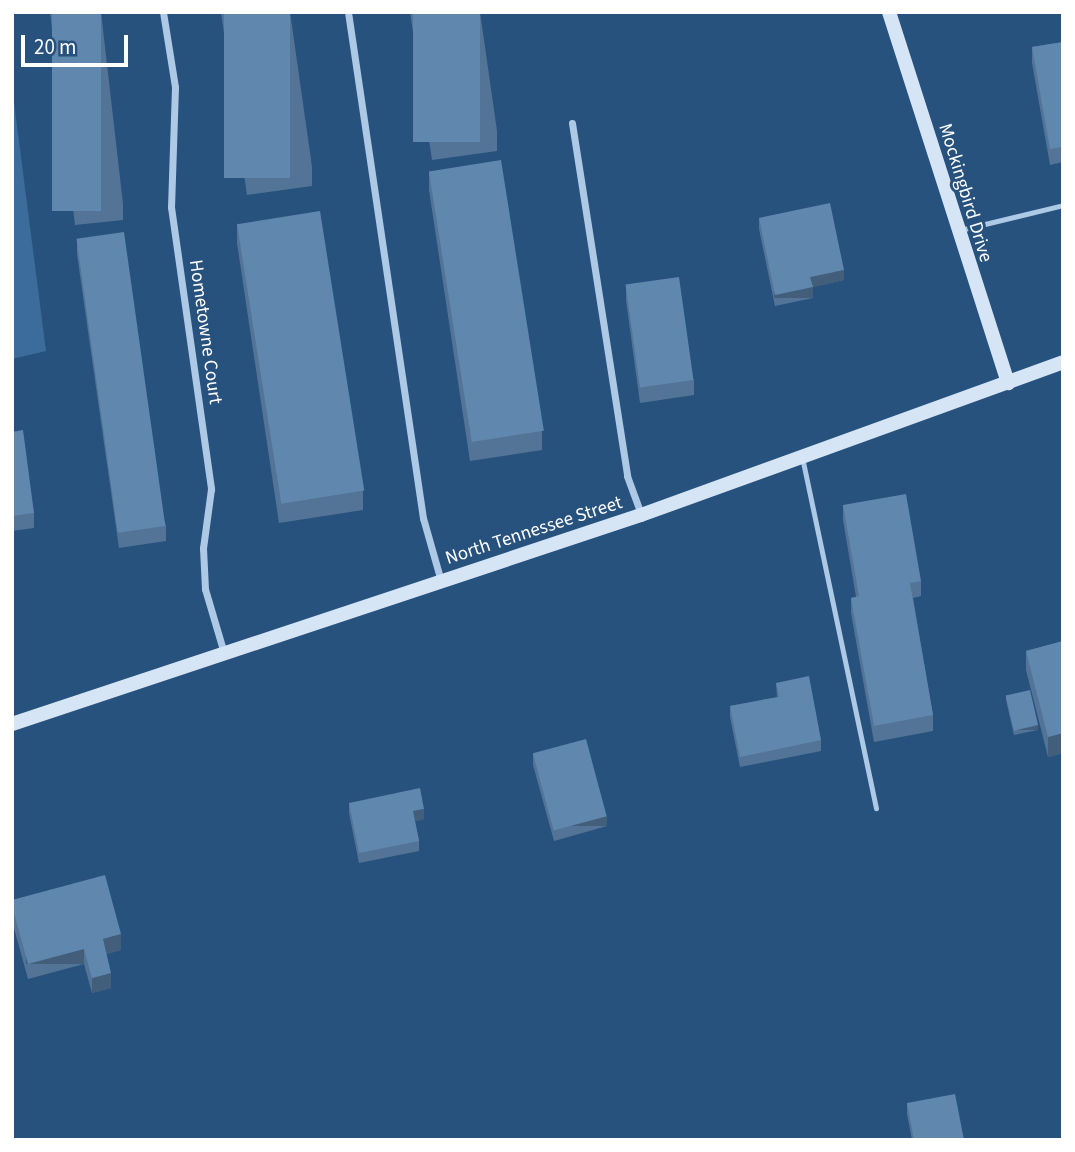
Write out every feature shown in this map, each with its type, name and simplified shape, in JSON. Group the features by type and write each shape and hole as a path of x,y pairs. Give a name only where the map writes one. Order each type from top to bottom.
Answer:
{"main road":[{"name":"Mockingbird Drive","path":"889,12 957,231 1008,383"},
{"name":"North Tennessee Street","path":"12,724 641,515 1063,362"}],"street":[{"name":"Hometowne Court","path":"163,12 174,87 172,207 211,489 203,548 205,589 224,654"},
{"path":"348,12 423,517 441,582"},
{"path":"572,123 627,476 641,515"}],"lane":[{"path":"957,231 1063,205"},
{"path":"802,457 876,808"}],"shaded area":[{"path":"12,87 46,351 12,359"}],"building":[{"path":"52,12 101,12 101,211 52,211"},
{"path":"224,12 290,12 290,178 224,178"},
{"path":"413,12 480,12 480,142 413,142"},
{"path":"1063,42 1063,147 1050,149 1032,47"},
{"path":"501,160 544,431 472,442 429,171"},
{"path":"830,203 844,270 810,277 813,287 775,295 759,218"},
{"path":"320,211 364,491 281,504 237,224"},
{"path":"124,232 165,526 118,533 76,239"},
{"path":"679,277 693,380 640,388 626,285"},
{"path":"23,430 34,513 12,516 12,432"},
{"path":"906,494 921,581 910,583 933,715 874,726 851,598 859,596 843,505"},
{"path":"1063,641 1063,733 1048,737 1026,651"},
{"path":"809,676 821,740 740,757 730,706 779,697 776,683"},
{"path":"1030,690 1038,725 1014,731 1006,696"},
{"path":"586,739 607,816 554,831 533,753"},
{"path":"420,788 424,809 413,811 419,841 359,853 349,803"},
{"path":"105,875 121,934 103,939 111,973 92,978 84,949 28,964 12,900"},
{"path":"955,1094 964,1140 914,1140 907,1103"}]}
